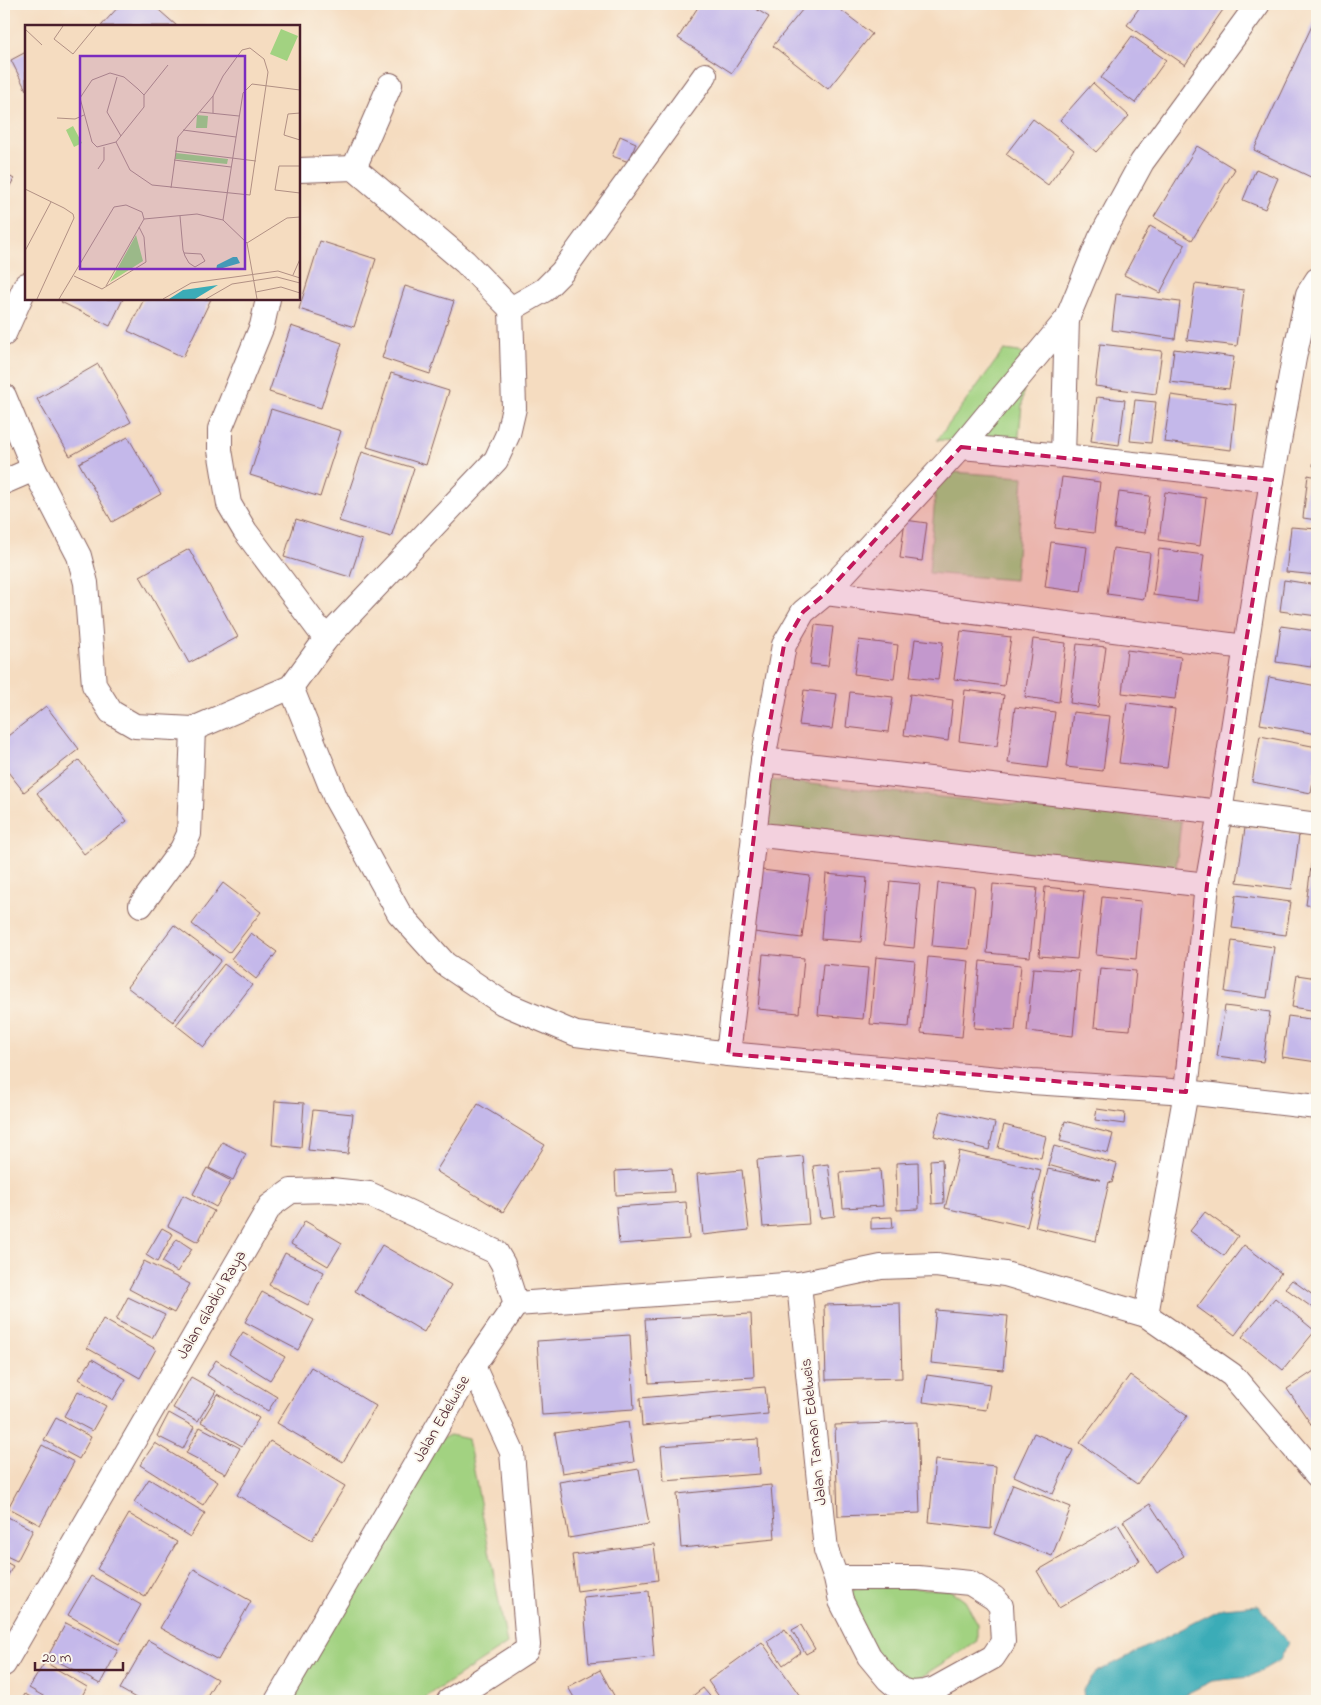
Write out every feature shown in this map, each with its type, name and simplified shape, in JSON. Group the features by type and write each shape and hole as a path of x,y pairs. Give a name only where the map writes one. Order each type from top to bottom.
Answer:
{"street":[{"path":"728,1054 763,760 784,645 803,612 826,593 961,447 1068,319 1100,239 1142,162 1258,4"},
{"path":"511,310 544,290 562,272 706,75"},
{"path":"354,168 390,85"},
{"path":"4,396 34,469 79,556 86,582 94,685 111,712 135,726 192,729 292,687 326,640 496,460 508,434 514,408 511,310 465,262 354,168 300,170"},
{"path":"1146,1315 1186,1092 1207,885 1272,480 1294,358 1308,294 1317,280"},
{"path":"4,334 25,287"},
{"path":"268,300 262,326 220,429 220,450 229,504 245,531 326,640"},
{"path":"1063,456 1068,319"},
{"path":"961,447 1063,456 1272,480"},
{"path":"4,482 34,469"},
{"path":"826,593 1245,647"},
{"path":"292,687 340,807 399,913 445,964 503,1003 576,1034 728,1054 1032,1082 1186,1092 1317,1107"},
{"path":"141,905 182,849 189,834 192,729"},
{"path":"763,760 1220,812 1317,825"},
{"path":"754,834 1207,885"},
{"name":"Jalan Gladiol Raya","path":"4,1664 270,1206 291,1191 323,1190 369,1194 496,1252 503,1264 516,1304"},
{"path":"473,1366 516,1304 799,1284 881,1267 936,1265 1005,1274 1146,1315 1232,1375 1317,1476"},
{"name":"Jalan Taman Edelweis","path":"799,1284 826,1550 836,1578 841,1601 869,1656 888,1679 901,1690 912,1693 924,1692 935,1689 993,1657 1003,1642 1001,1606 994,1598 970,1583 918,1578 836,1578"},
{"name":"Jalan Edelwise","path":"277,1701 473,1366"},
{"name":"Jalan Edelwise","path":"449,1701 526,1651 528,1645 512,1452 473,1366"}],"highlighted area":[{"path":"961,447 1272,480 1207,885 1186,1092 728,1054 763,760 784,645 803,612 826,593"}],"green space":[{"path":"1004,350 1019,352 1027,357 1018,444 937,440"},
{"path":"937,471 1023,477 1015,580 929,573"},
{"path":"769,780 1181,821 1176,868 764,827"},
{"path":"450,1435 468,1439 507,1644 420,1701 280,1701 439,1440"},
{"path":"871,1586 950,1590 965,1601 977,1622 977,1641 918,1679 899,1680 878,1660 847,1591"}],"water":[{"path":"1259,1605 1288,1643 1280,1660 1250,1677 1212,1681 1172,1701 1084,1701 1083,1689 1097,1672 1223,1608"}],"building":[{"path":"121,4 152,4 176,25 102,25"},
{"path":"700,4 748,4 769,17 732,73 678,38"},
{"path":"807,4 833,4 872,34 828,89 773,46"},
{"path":"1142,4 1227,4 1185,65 1127,25"},
{"path":"1317,15 1317,180 1254,150"},
{"path":"1132,36 1166,60 1135,103 1101,78"},
{"path":"25,53 25,88 11,60"},
{"path":"1093,83 1129,116 1096,152 1060,120"},
{"path":"1033,119 1074,150 1048,185 1006,154"},
{"path":"620,136 636,143 629,162 612,156"},
{"path":"1197,146 1235,169 1192,240 1154,217"},
{"path":"1256,169 1278,178 1265,209 1243,200"},
{"path":"4,173 14,179 4,196"},
{"path":"1150,226 1185,245 1160,293 1124,275"},
{"path":"320,241 376,259 354,327 299,309"},
{"path":"1195,284 1244,290 1237,346 1187,340"},
{"path":"405,286 454,301 430,374 382,358"},
{"path":"1116,294 1180,302 1175,339 1112,330"},
{"path":"62,300 123,300 110,326 61,302"},
{"path":"144,300 211,300 183,357 128,331"},
{"path":"291,326 342,343 321,408 269,392"},
{"path":"1100,344 1162,351 1156,394 1095,386"},
{"path":"1174,349 1234,357 1229,389 1170,382"},
{"path":"98,364 131,422 70,456 37,399"},
{"path":"391,373 449,391 426,465 367,447"},
{"path":"1171,395 1236,404 1231,450 1164,442"},
{"path":"1097,397 1125,400 1119,445 1091,441"},
{"path":"1135,400 1156,402 1151,443 1130,441"},
{"path":"271,409 341,431 320,497 250,475"},
{"path":"128,437 161,494 112,522 79,463"},
{"path":"1317,444 1317,467 1313,466"},
{"path":"362,452 414,468 391,537 339,521"},
{"path":"1308,475 1317,477 1317,520 1303,518"},
{"path":"1062,477 1100,482 1094,533 1055,528"},
{"path":"1119,492 1150,496 1145,533 1114,529"},
{"path":"1165,492 1206,498 1200,546 1159,540"},
{"path":"296,519 362,540 350,577 284,557"},
{"path":"905,520 927,523 922,561 900,558"},
{"path":"1291,527 1317,529 1317,575 1286,572"},
{"path":"1051,542 1087,547 1081,592 1045,587"},
{"path":"1113,548 1150,553 1144,599 1107,594"},
{"path":"189,549 238,637 189,663 140,576"},
{"path":"1159,549 1204,555 1198,601 1153,595"},
{"path":"1284,580 1317,585 1317,616 1280,611"},
{"path":"815,625 833,627 828,666 810,664"},
{"path":"1281,626 1316,631 1311,667 1276,662"},
{"path":"961,631 1011,637 1004,686 954,679"},
{"path":"915,639 943,642 938,680 910,677"},
{"path":"1033,639 1066,643 1059,702 1025,697"},
{"path":"859,640 898,645 894,679 854,674"},
{"path":"1077,644 1106,647 1098,707 1070,703"},
{"path":"1127,650 1181,657 1175,699 1122,693"},
{"path":"1269,677 1317,686 1317,734 1260,724"},
{"path":"804,690 837,694 832,729 799,725"},
{"path":"965,690 1004,695 997,746 959,741"},
{"path":"850,692 893,697 888,732 846,727"},
{"path":"910,694 953,700 948,741 904,735"},
{"path":"1127,703 1175,709 1167,768 1119,763"},
{"path":"46,706 79,749 24,792 4,767 4,739"},
{"path":"1015,707 1055,712 1047,768 1008,763"},
{"path":"1073,712 1110,716 1103,771 1066,767"},
{"path":"1260,736 1317,747 1311,793 1252,782"},
{"path":"79,760 127,821 84,854 37,793"},
{"path":"1245,828 1299,835 1292,889 1237,882"},
{"path":"1314,843 1317,843 1317,906 1306,905"},
{"path":"762,870 810,876 802,938 754,932"},
{"path":"826,874 867,878 861,942 821,939"},
{"path":"890,881 920,884 914,948 884,945"},
{"path":"223,883 261,912 229,953 192,924"},
{"path":"938,883 975,887 969,949 932,946"},
{"path":"993,884 1037,888 1030,957 987,953"},
{"path":"1045,887 1084,891 1077,959 1039,956"},
{"path":"1236,895 1291,902 1286,935 1232,928"},
{"path":"1102,897 1141,901 1136,959 1096,955"},
{"path":"174,925 221,960 173,1022 127,987"},
{"path":"251,933 277,952 256,979 231,959"},
{"path":"1232,941 1274,947 1267,998 1225,992"},
{"path":"763,954 804,958 799,1013 758,1009"},
{"path":"876,957 915,961 909,1027 870,1024"},
{"path":"928,957 969,961 962,1037 921,1033"},
{"path":"980,961 1021,965 1015,1031 974,1028"},
{"path":"224,964 252,985 204,1047 176,1025"},
{"path":"823,964 868,968 863,1019 818,1015"},
{"path":"1033,968 1079,971 1073,1036 1027,1031"},
{"path":"1100,968 1136,971 1130,1030 1094,1027"},
{"path":"1297,975 1317,978 1317,1011 1292,1007"},
{"path":"1225,1006 1270,1012 1263,1062 1217,1056"},
{"path":"1288,1016 1317,1020 1317,1062 1282,1057"},
{"path":"275,1101 304,1103 301,1148 272,1145"},
{"path":"478,1104 545,1145 503,1212 436,1171"},
{"path":"1097,1109 1125,1113 1124,1124 1095,1120"},
{"path":"313,1110 353,1114 348,1154 308,1150"},
{"path":"941,1111 995,1123 989,1150 934,1136"},
{"path":"1065,1121 1113,1134 1108,1153 1060,1141"},
{"path":"1004,1125 1046,1136 1041,1158 998,1148"},
{"path":"222,1142 246,1154 233,1180 209,1168"},
{"path":"1054,1146 1117,1164 1112,1183 1109,1182 1096,1241 1035,1227 1048,1169 1101,1180 1048,1165"},
{"path":"959,1151 1041,1170 1027,1227 945,1208"},
{"path":"803,1156 809,1224 763,1227 757,1160"},
{"path":"942,1159 944,1203 932,1204 930,1160"},
{"path":"918,1162 919,1209 897,1210 896,1163"},
{"path":"828,1164 835,1216 820,1218 813,1166"},
{"path":"207,1168 231,1181 216,1207 193,1194"},
{"path":"672,1168 674,1192 616,1195 615,1171"},
{"path":"880,1169 883,1206 843,1208 840,1172"},
{"path":"742,1170 749,1230 703,1235 697,1174"},
{"path":"183,1195 214,1211 198,1242 168,1226"},
{"path":"686,1202 689,1239 619,1244 616,1207"},
{"path":"1205,1212 1238,1236 1224,1256 1190,1231"},
{"path":"892,1217 893,1228 871,1229 871,1218"},
{"path":"305,1221 342,1243 328,1266 291,1244"},
{"path":"162,1228 173,1234 157,1262 146,1255"},
{"path":"177,1239 192,1249 177,1272 162,1262"},
{"path":"382,1245 451,1285 424,1332 355,1291"},
{"path":"1244,1245 1281,1273 1235,1335 1197,1307"},
{"path":"285,1253 324,1272 308,1305 269,1285"},
{"path":"144,1261 190,1284 174,1313 129,1289"},
{"path":"1292,1280 1317,1298 1317,1311 1285,1288"},
{"path":"262,1292 314,1320 298,1350 245,1322"},
{"path":"128,1297 165,1315 152,1338 116,1320"},
{"path":"1275,1298 1315,1331 1283,1370 1242,1337"},
{"path":"900,1303 902,1378 826,1380 824,1305"},
{"path":"936,1310 1008,1316 1003,1370 931,1363"},
{"path":"751,1314 754,1377 649,1383 645,1319"},
{"path":"103,1319 156,1349 140,1378 87,1348"},
{"path":"243,1332 285,1357 270,1380 229,1354"},
{"path":"630,1335 634,1409 542,1415 537,1341"},
{"path":"92,1359 126,1379 113,1400 79,1379"},
{"path":"216,1360 277,1397 268,1411 207,1375"},
{"path":"311,1367 376,1406 343,1462 277,1423"},
{"path":"1317,1369 1317,1433 1287,1389"},
{"path":"927,1375 990,1384 986,1410 923,1402"},
{"path":"1130,1375 1187,1416 1137,1484 1080,1443"},
{"path":"191,1377 216,1391 198,1421 173,1408"},
{"path":"765,1387 768,1414 642,1426 640,1398"},
{"path":"78,1391 106,1406 92,1431 64,1416"},
{"path":"218,1394 259,1418 242,1446 201,1422"},
{"path":"169,1413 194,1427 183,1449 157,1436"},
{"path":"56,1418 91,1437 79,1459 44,1440"},
{"path":"628,1422 634,1462 562,1473 555,1433"},
{"path":"917,1422 920,1513 838,1516 835,1425"},
{"path":"200,1427 240,1448 226,1474 186,1453"},
{"path":"1034,1433 1073,1450 1053,1494 1014,1476"},
{"path":"758,1439 760,1474 664,1481 661,1446"},
{"path":"270,1441 345,1486 312,1540 237,1495"},
{"path":"155,1443 218,1482 203,1505 140,1465"},
{"path":"42,1445 74,1462 40,1525 8,1508"},
{"path":"935,1460 996,1466 991,1529 929,1522"},
{"path":"639,1469 649,1524 569,1538 559,1482"},
{"path":"149,1479 205,1513 190,1537 134,1502"},
{"path":"1013,1484 1071,1507 1052,1556 994,1534"},
{"path":"771,1485 775,1539 681,1548 677,1494"},
{"path":"1150,1504 1184,1556 1157,1573 1123,1521"},
{"path":"129,1514 177,1542 145,1597 97,1569"},
{"path":"4,1515 33,1530 17,1561 4,1555"},
{"path":"1118,1524 1140,1561 1059,1608 1037,1571"},
{"path":"654,1544 658,1580 577,1591 572,1555"},
{"path":"4,1561 13,1566 4,1583"},
{"path":"194,1569 251,1601 218,1660 160,1628"},
{"path":"91,1576 141,1605 119,1644 68,1615"},
{"path":"649,1591 654,1657 589,1663 583,1597"},
{"path":"66,1623 118,1650 100,1684 48,1656"},
{"path":"801,1625 815,1649 806,1654 792,1630"},
{"path":"785,1629 801,1652 783,1665 767,1641"},
{"path":"148,1640 217,1679 204,1701 141,1701 120,1689"},
{"path":"762,1642 800,1696 793,1701 722,1701 708,1681"},
{"path":"45,1662 87,1687 79,1701 52,1701 29,1688"},
{"path":"600,1670 617,1701 576,1701 568,1687"},
{"path":"703,1688 714,1701 686,1701"},
{"path":"25,1694 38,1701 21,1701"}]}
